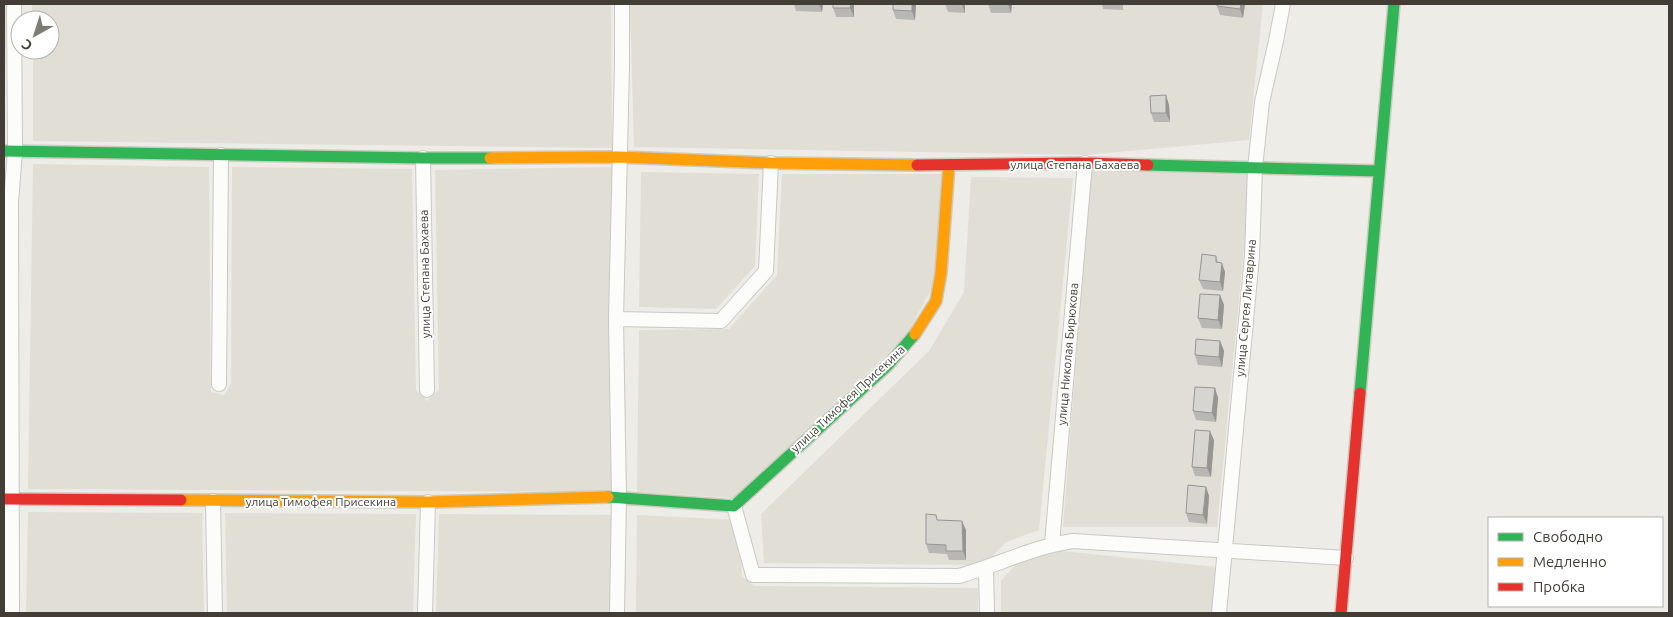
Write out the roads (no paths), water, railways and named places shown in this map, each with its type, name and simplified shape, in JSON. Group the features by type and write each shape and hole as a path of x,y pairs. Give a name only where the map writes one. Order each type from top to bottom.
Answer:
{"street":[{"path":"12,613 8,499 8,311 12,202 9,151 14,4"},
{"path":"617,613 619,497 616,319 622,4"},
{"name":"улица Сергея Литаврина","path":"1219,613 1252,256 1255,168 1262,102 1283,4"},
{"path":"1341,613 1394,4"},
{"name":"улица Степана Бахаева","path":"9,151 949,164 1085,163 1379,171"},
{"path":"219,384 221,155"},
{"name":"улица Степана Бахаева","path":"423,158 427,390"},
{"path":"616,319 721,321 766,271 771,162"},
{"name":"улица Николая Бирюкова","path":"1052,544 1085,163"},
{"name":"улица Тимофея Присекина","path":"8,499 428,502 619,497 734,506 888,365 919,330 936,302 941,273 949,164"},
{"path":"214,501 215,613"},
{"path":"425,613 428,502"},
{"path":"734,506 754,575 959,576 986,569 1014,556 1052,544 1073,540 1346,558"},
{"path":"986,569 987,613"}]}
